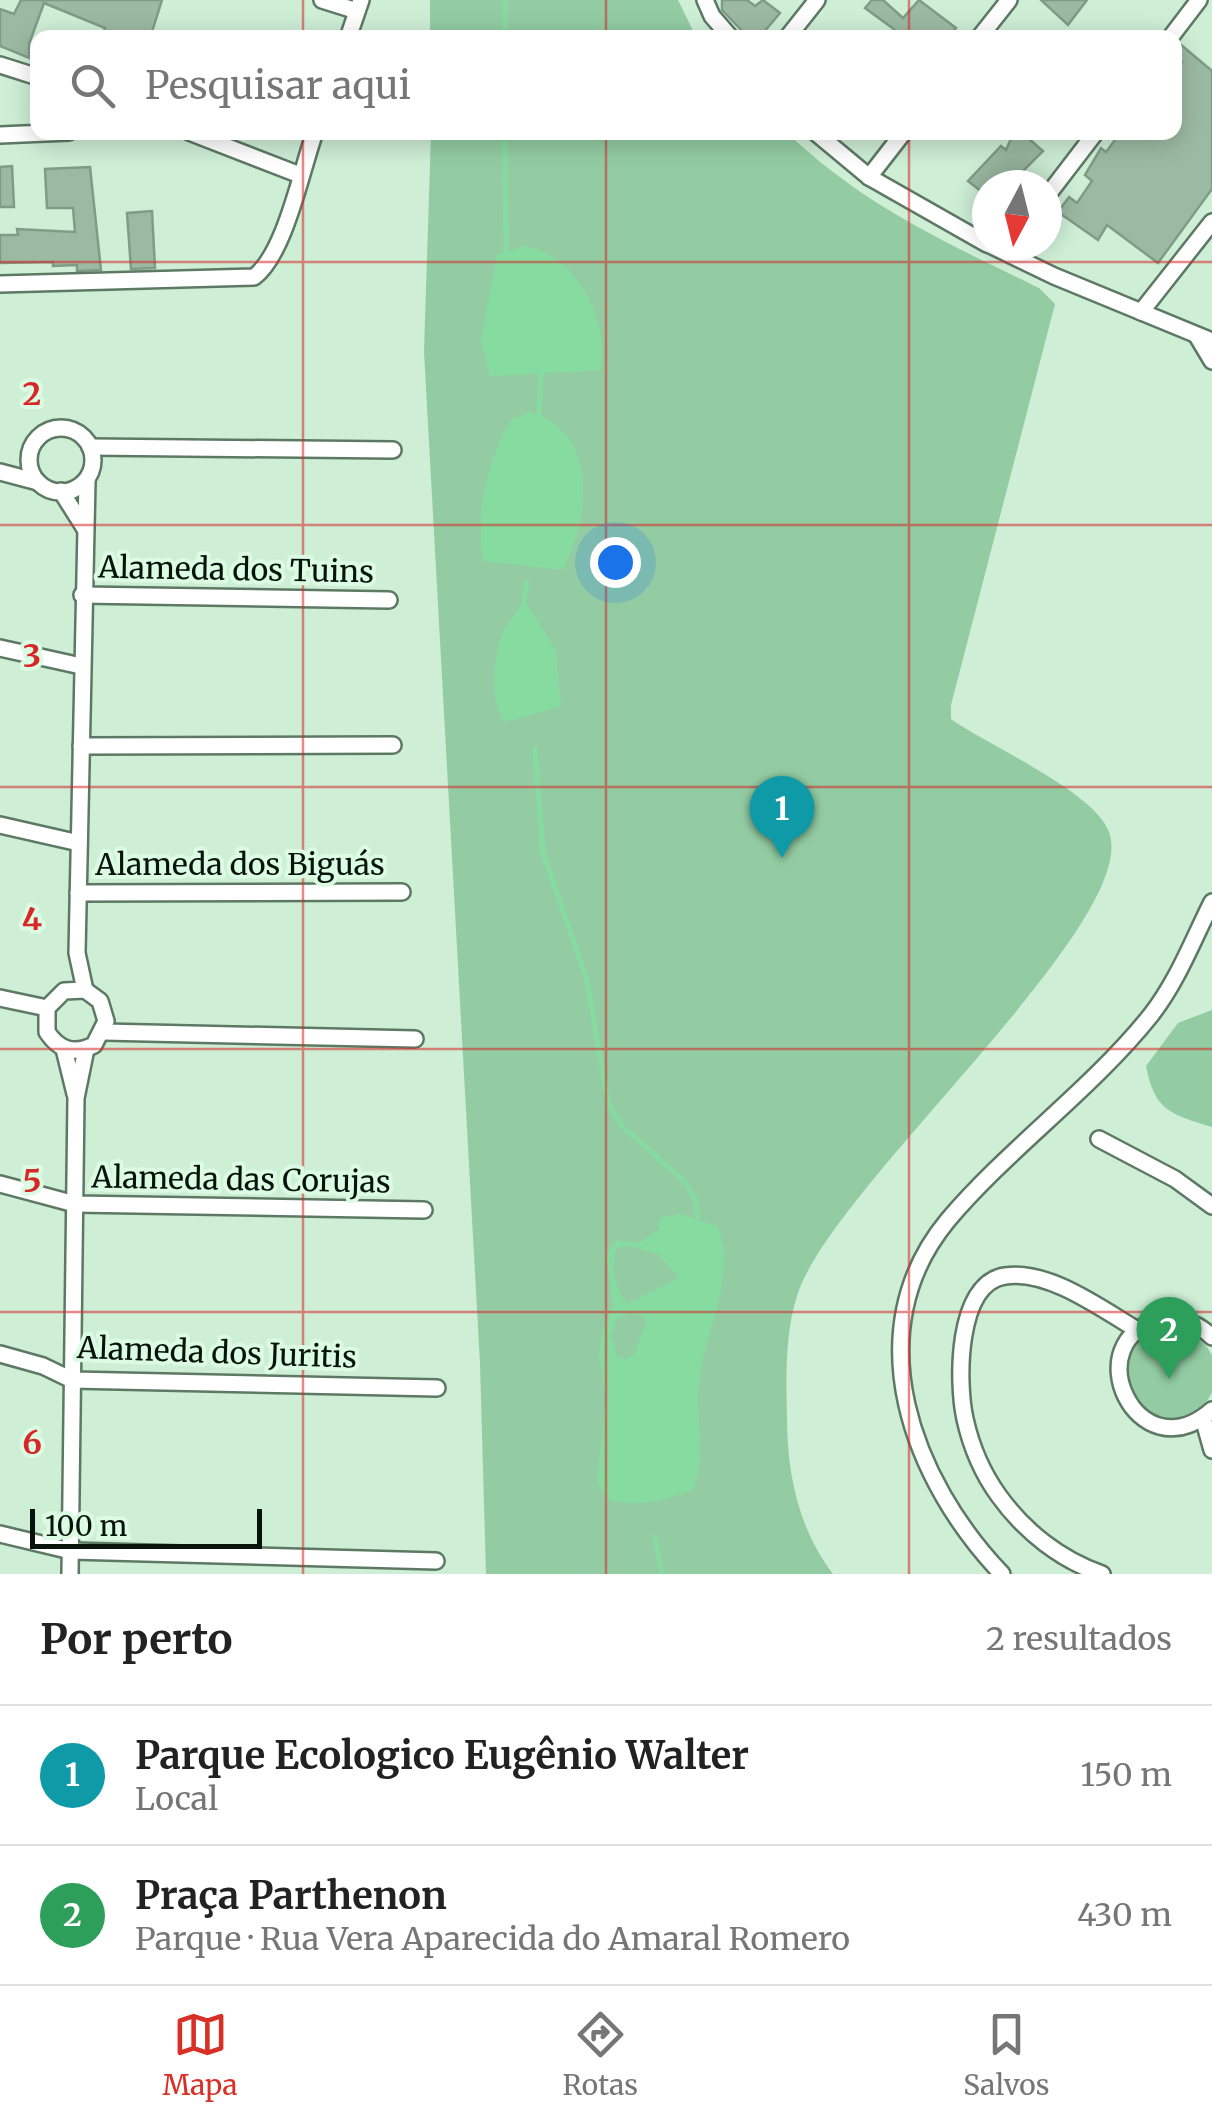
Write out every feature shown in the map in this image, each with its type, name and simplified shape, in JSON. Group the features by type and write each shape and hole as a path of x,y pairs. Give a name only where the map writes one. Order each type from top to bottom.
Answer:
{"street":[{"path":"322,0 359,6 351,30"},
{"path":"705,0 725,30"},
{"path":"793,30 817,0"},
{"path":"985,30 1009,0"},
{"path":"1176,30 1199,0"},
{"path":"0,64 30,74"},
{"path":"0,136 30,135"},
{"path":"210,140 300,175"},
{"path":"0,284 254,277 274,252 312,140"},
{"path":"825,140 869,177 972,233"},
{"path":"869,177 898,140"},
{"path":"1062,176 1090,140"},
{"path":"1141,312 1212,222"},
{"path":"1028,260 1204,338 1212,362"},
{"path":"38,482 28,460 38,437 48,430 73,430 90,447 93,459 87,481 84,529 76,953 64,992 47,1008 47,1032 64,1049 76,1098"},
{"path":"90,447 393,450"},
{"path":"0,472 61,491 84,529"},
{"path":"61,491 87,481"},
{"name":"Alameda dos Tuins","path":"82,595 389,600"},
{"path":"0,648 81,666"},
{"path":"81,746 393,744"},
{"path":"0,824 79,842"},
{"name":"Alameda dos Biguás","path":"78,893 402,892"},
{"path":"1002,1574 956,1522 939,1494 908,1419 900,1345 912,1285 949,1219 1152,1013 1212,902"},
{"path":"70,1574 76,1098 86,1049 104,1032 105,1011 85,990 76,953"},
{"path":"64,992 85,990"},
{"path":"0,998 47,1008"},
{"path":"104,1032 416,1038"},
{"path":"64,1049 86,1049"},
{"path":"1099,1140 1175,1179 1212,1206"},
{"name":"Alameda das Corujas","path":"0,1184 76,1204 424,1210"},
{"path":"1102,1574 1047,1545 1014,1514 990,1481 973,1446 962,1406 966,1325 978,1294 989,1281 1006,1276 1046,1283 1139,1331"},
{"path":"1212,1337 1197,1325 1172,1319 1139,1331 1120,1361 1120,1384 1130,1406 1148,1421 1170,1427 1208,1414 1212,1450"},
{"name":"Alameda dos Juritis","path":"0,1354 43,1366 72,1380 436,1388"},
{"path":"0,1534 71,1551 436,1561"}],"shaded area":[{"path":"430,0 678,0 693,30 430,30"},
{"path":"431,140 795,140 876,202 972,255 972,260 982,260 1039,288 1055,304 951,705 951,719 1084,801 1109,832 1106,873 1079,927 1033,990 864,1191 821,1249 797,1296 787,1356 789,1459 803,1519 833,1574 486,1574 480,1363 424,352"},
{"path":"525,246 561,263 586,294 600,332 601,370 490,376 481,340 497,255"},
{"path":"530,412 552,422 568,437 578,457 583,502 563,570 483,561 482,506 489,471 511,420"},
{"path":"524,600 555,648 561,706 505,722 495,692 496,655 504,631"},
{"path":"1212,1010 1212,1127 1175,1114 1160,1102 1146,1066 1178,1023"},
{"path":"679,1214 717,1226 723,1245 722,1285 699,1384 699,1464 693,1490 651,1502 620,1502 608,1500 597,1482 606,1397 599,1356 602,1332 613,1304 606,1255 615,1241 640,1242 658,1230 660,1218","holes":["630,1246 659,1255 679,1278 627,1304 613,1270 617,1248","630,1312 643,1316 646,1322 634,1355 625,1359 617,1356 611,1336 616,1320"]},
{"path":"1162,1330 1180,1330 1196,1337 1212,1357 1213,1388 1208,1399 1196,1411 1180,1418 1162,1418 1146,1411 1134,1399 1127,1383 1127,1365 1134,1349 1146,1337"}],"building":[{"path":"21,0 162,0 153,30 104,30 44,3 34,30 30,30 29,58 0,46 0,9 14,14"},
{"path":"722,0 747,0 755,6 763,0 780,13 766,30 741,30 722,10"},
{"path":"872,0 883,0 903,18 919,0 956,28 895,30 865,8"},
{"path":"1041,0 1087,0 1068,25"},
{"path":"1182,46 1212,71 1212,189 1158,263 1107,225 1098,240 1062,215 1062,207 1069,197 1077,203 1092,181 1085,175 1101,148 1106,152 1115,140 1182,140"},
{"path":"1010,140 1030,140 1043,151 1024,170 978,170 1001,146 1006,150"},
{"path":"12,166 14,207 0,207 0,167"},
{"path":"90,167 101,270 77,271 77,265 53,266 53,262 0,263 0,235 18,235 17,229 75,232 73,208 47,208 45,169"},
{"path":"152,211 155,268 131,269 127,213"}],"waterway":[{"path":"505,0 505,30"},
{"path":"505,140 506,251"},
{"path":"539,414 541,372"},
{"path":"524,600 527,582"},
{"path":"535,749 543,853 587,980 608,1104 622,1126 685,1182 696,1201 698,1217"},
{"path":"655,1537 662,1574"}],"place":[{"name":"Parque Ecologico Eugênio Walter","path":"782,858"},
{"name":"Praça Parthenon","path":"1169,1379"}]}
